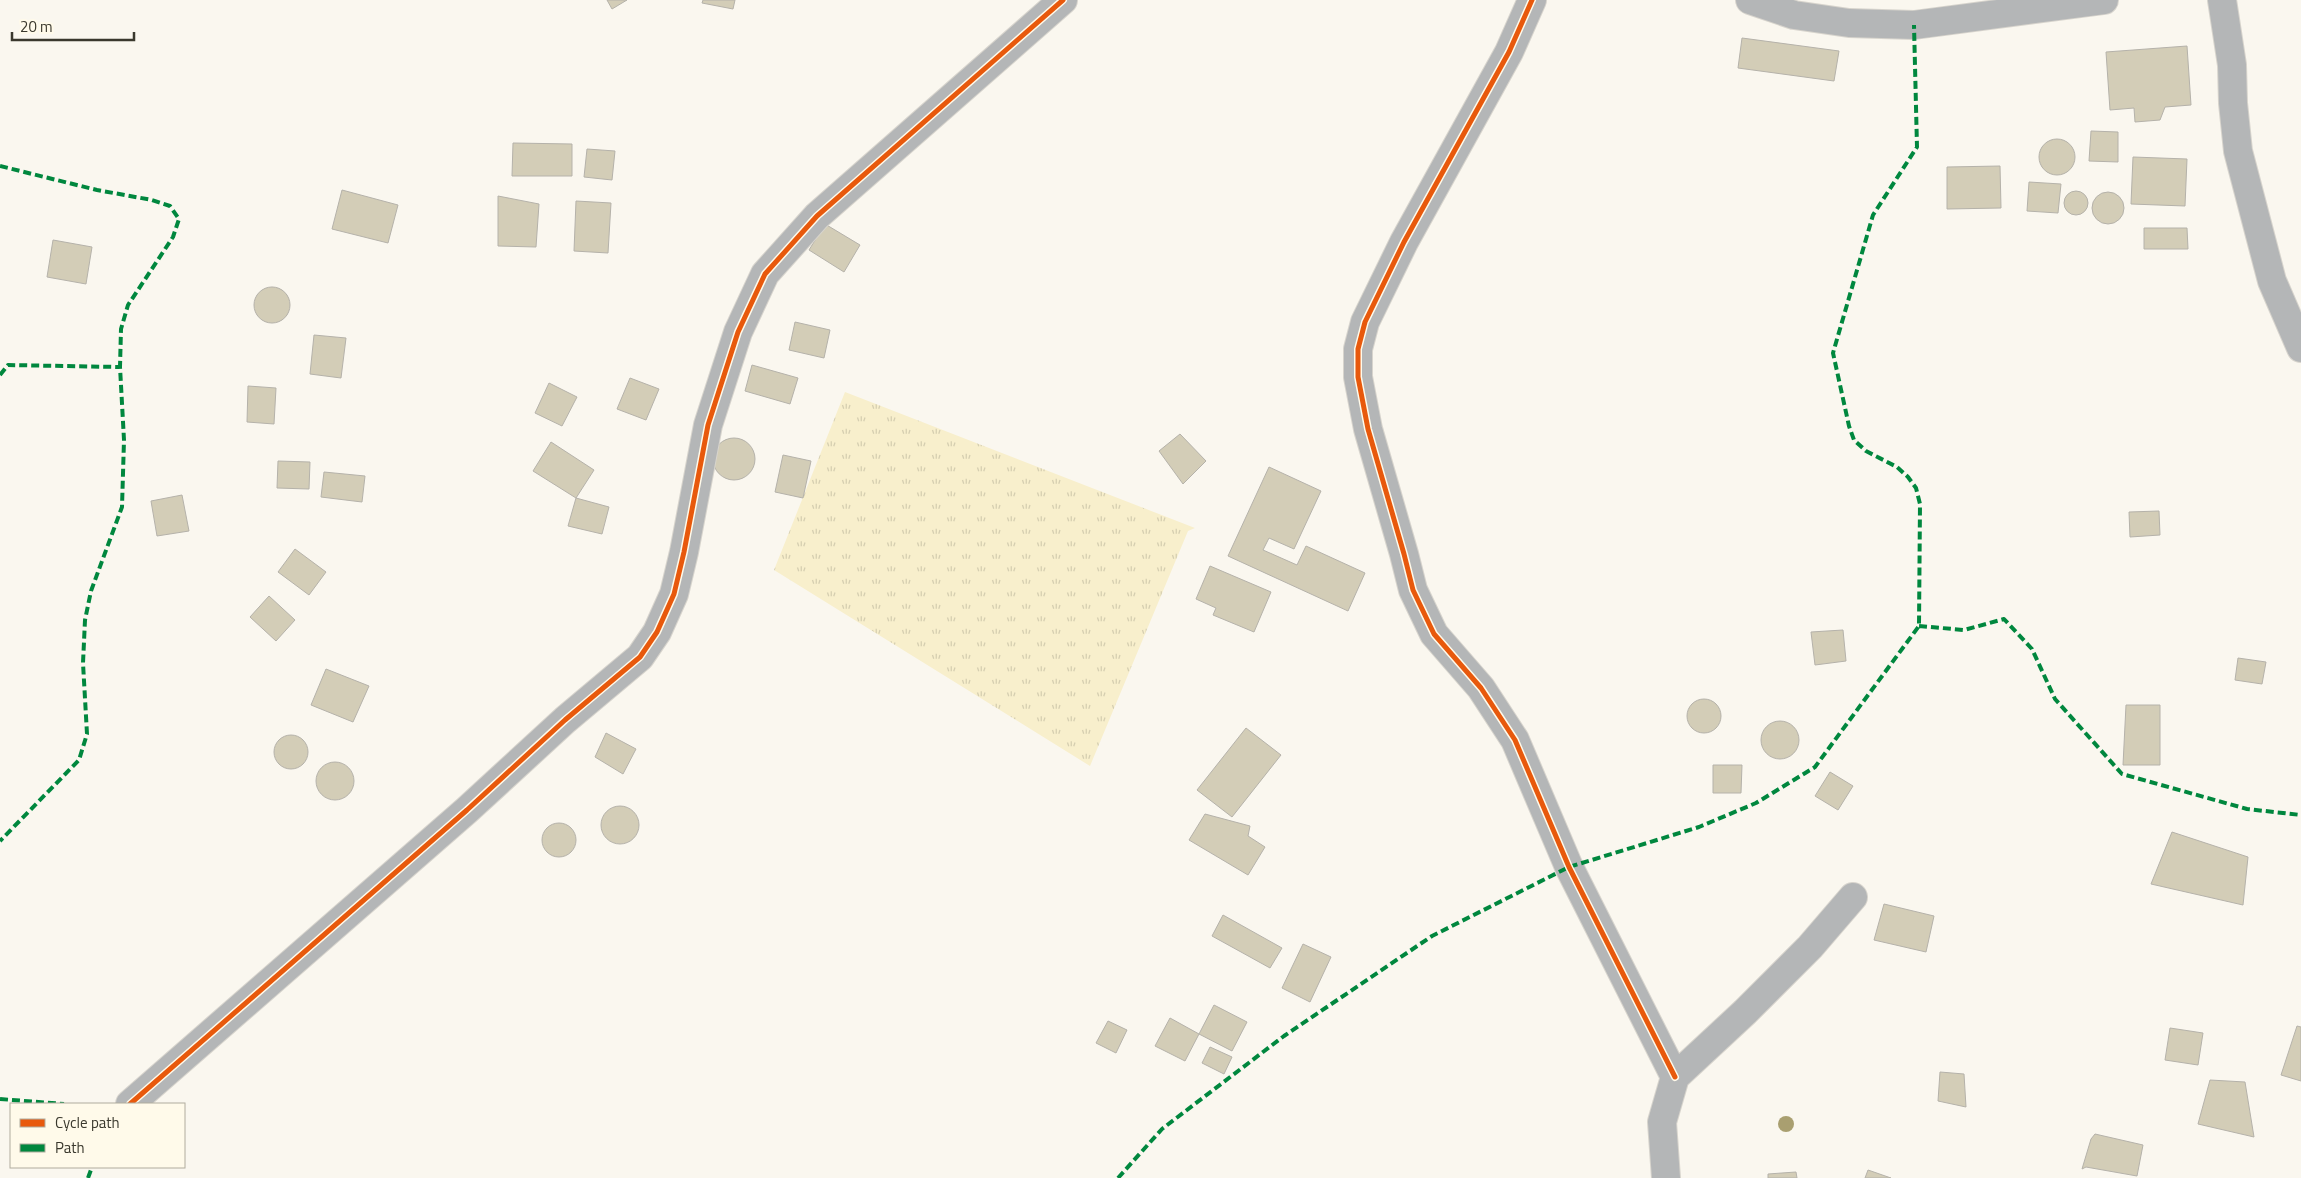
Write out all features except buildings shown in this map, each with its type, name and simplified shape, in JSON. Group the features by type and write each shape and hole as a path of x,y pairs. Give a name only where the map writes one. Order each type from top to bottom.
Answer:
{"street":[{"path":"131,1103 467,810 565,720 640,657 657,632 674,594 684,552 708,425 738,332 765,274 817,216 1063,0"},
{"path":"1532,0 1509,52 1404,242 1365,322 1358,349 1358,377 1368,429 1413,590 1434,634 1481,688 1514,740 1569,867 1675,1077"},
{"path":"1750,0 1794,15 1849,23 1914,25 2098,0"},
{"path":"2222,0 2232,65 2233,103 2238,151 2272,281 2301,348"},
{"path":"1666,1178 1662,1122 1675,1077 1810,947 1854,897"}],"green space":[{"path":"845,392 1195,528 1188,531 1090,766 774,570"}],"marked path":[{"path":"1118,1178 1162,1129 1284,1036 1432,936 1569,867 1699,827 1756,803 1815,767 1919,626 1920,504 1916,488 1897,467 1866,451 1854,440 1849,426 1833,353 1873,215 1917,147 1914,25"},
{"path":"0,166 97,190 152,200 170,206 179,219 173,237 128,305 121,329 120,367 124,440 122,507 91,591 85,620 83,663 87,734 79,760 0,841"},
{"path":"0,375 8,365 120,367"},
{"path":"1919,626 1964,630 2004,619 2032,649 2055,699 2122,774 2247,809 2301,815"},
{"path":"0,1099 51,1103"},
{"path":"88,1178 92,1168"}],"cycle path":[{"path":"131,1103 467,810 565,720 640,657 657,632 674,594 684,552 708,425 738,332 765,274 817,216 1063,0"},
{"path":"1532,0 1509,52 1404,242 1365,322 1358,349 1358,377 1368,429 1413,590 1434,634 1481,688 1515,740 1569,867 1675,1077"}]}
